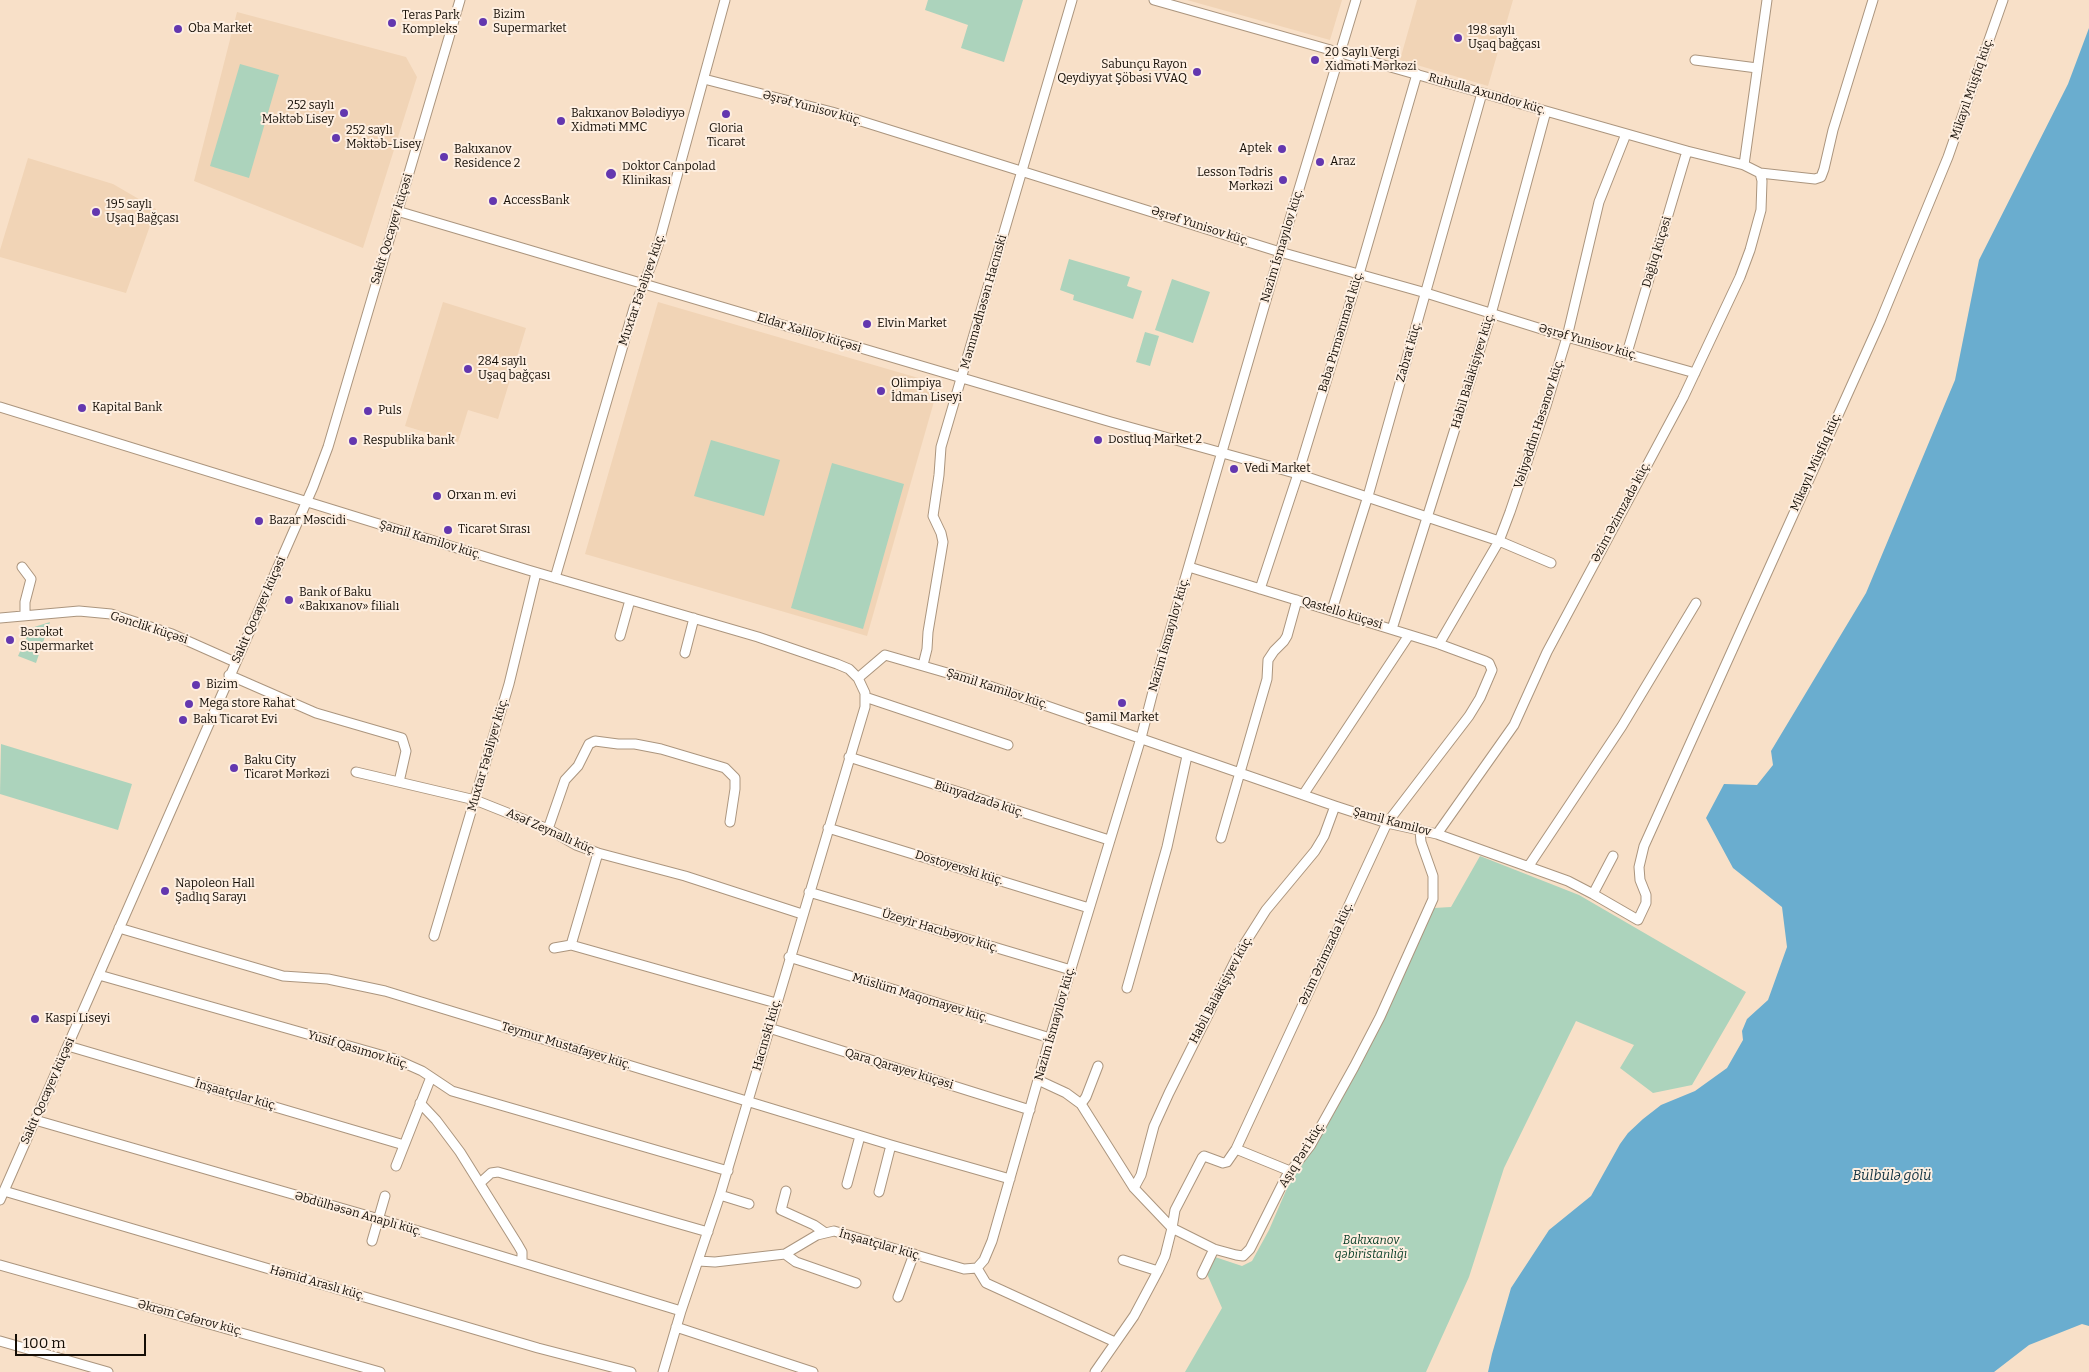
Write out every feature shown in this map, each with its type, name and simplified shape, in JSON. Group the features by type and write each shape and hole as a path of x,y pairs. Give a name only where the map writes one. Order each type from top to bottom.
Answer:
{"street":[{"name":"Sakit Qocayev küçəsi","path":"0,1200 307,502 328,447 460,0"},
{"name":"Muxtar Fətəliyev küç.","path":"554,578 634,308 657,250 725,0"},
{"name":"Məmmədhəsən Hacınski","path":"923,665 943,542 942,533 933,516 941,447 1072,0"},
{"name":"Ruhulla Axundov küç.","path":"1154,0 1626,134 1744,165 1760,173"},
{"name":"Nazim İsmayılov küç.","path":"977,1268 984,1260 992,1241 1050,1038 1141,738 1280,252 1342,52 1356,0"},
{"path":"1744,165 1767,0"},
{"path":"1760,173 1815,179 1821,177 1833,130 1873,0"},
{"name":"Mikayıl Müşfiq küç.","path":"1638,920 1646,903 1646,895 1640,880 1639,867 1644,846 1880,322 1951,148 2003,0"},
{"path":"1695,60 1757,68"},
{"name":"Baba Pirməmməd küç.","path":"1260,589 1298,474 1359,274 1417,74"},
{"name":"Əşrəf Yunisov küç.","path":"704,79 832,112 1280,252 1426,293 1567,337 1695,373"},
{"name":"Zabrat küç.","path":"1332,610 1368,496 1482,93"},
{"name":"Habil Balakişiyev küç.","path":"1392,628 1429,517 1491,314 1546,111"},
{"name":"Vəliyəddin Həsənov küç.","path":"1439,644 1499,541 1546,406 1567,337 1599,202 1626,134"},
{"name":"Dağlıq küçəsi","path":"1627,353 1687,151"},
{"name":"Əzim Əzimzadə küç.","path":"1437,834 1514,725 1547,652 1695,373 1740,277 1750,250 1761,210 1762,181 1760,173"},
{"name":"Eldar Xəlilov küçəsi","path":"397,210 961,378 1221,454 1298,474 1499,541 1551,563"},
{"name":"Şamil Kamilov küç.","path":"0,407 536,573 798,650 849,670 858,678 885,655 975,681 1141,738"},
{"path":"22,567 31,579 25,602 25,615"},
{"name":"Qastello küçəsi","path":"1189,567 1392,628 1485,661 1491,666"},
{"name":"Muxtar Fətəliyev küç.","path":"434,936 509,684 536,573"},
{"path":"620,636 630,600"},
{"path":"1221,838 1267,679 1268,660 1274,650 1284,642 1287,636 1298,600"},
{"path":"1528,867 1622,726 1696,603"},
{"name":"Gənclik küçəsi","path":"0,618 79,611 111,614 172,634 235,662"},
{"path":"685,653 694,618"},
{"path":"1303,795 1409,635"},
{"name":"Əzim Əzimzadə küç.","path":"1236,1149 1387,823 1469,716 1492,670 1491,666"},
{"path":"230,675 316,713 402,738 406,750 400,782"},
{"path":"858,678 863,685 865,697 1008,745"},
{"name":"Hacınski küç.","path":"663,1372 681,1311 728,1171 789,958 865,707 865,697"},
{"name":"Şamil Kamilov","path":"1141,738 1187,756 1387,823 1437,834 1568,881 1638,920"},
{"path":"548,830 566,780 578,766 589,744 595,741 635,744 661,749 725,768 735,778 736,789 730,822"},
{"path":"1127,988 1167,847 1187,756"},
{"name":"Bünyadzadə küç.","path":"849,757 1110,840"},
{"name":"Asəf Zeynallı küç.","path":"356,772 475,800 598,853 684,876 802,914"},
{"name":"Habil Balakişiyev küç.","path":"1134,1188 1141,1175 1154,1126 1240,951 1266,910 1315,851 1324,836 1335,806"},
{"name":"Dostoyevski küç.","path":"828,828 1089,908"},
{"name":"Aşıq Pəri küç.","path":"1081,1104 1134,1188 1172,1228 1214,1249 1236,1255 1246,1254 1290,1171 1310,1146 1354,1067 1384,1008 1433,899 1433,876 1421,842 1420,830"},
{"path":"571,945 598,853"},
{"path":"1593,894 1613,856"},
{"name":"Üzeyir Hacıbəyov küç.","path":"809,892 1071,970"},
{"name":"Teymur Mustafayev küç.","path":"118,928 283,976 328,979 385,991 1010,1180"},
{"path":"554,948 571,945 776,1003"},
{"name":"Müslüm Maqomayev küç.","path":"789,958 1050,1038"},
{"name":"Yusif Qasımov küç.","path":"99,975 395,1059 431,1076 441,1085 459,1093 728,1171"},
{"name":"Qara Qarayev küçəsi","path":"769,1028 1030,1110"},
{"name":"İnşaatçılar küç.","path":"68,1046 404,1145"},
{"path":"1038,1080 1066,1093 1081,1104 1098,1066"},
{"path":"396,1166 431,1076"},
{"path":"420,1103 436,1120 480,1183 522,1252 522,1262"},
{"name":"Əbdülhəsən Anaplı küç.","path":"35,1120 379,1219 681,1311"},
{"path":"847,1184 860,1136"},
{"path":"879,1192 892,1145"},
{"path":"1095,1372 1134,1316 1158,1271 1165,1256 1175,1210 1202,1158 1207,1156 1223,1162 1229,1160 1236,1149 1290,1171"},
{"path":"480,1183 492,1173 498,1172 708,1232"},
{"name":"Həmid Araslı küç.","path":"4,1190 528,1345 631,1372"},
{"path":"786,1191 781,1210 810,1222 824,1232"},
{"path":"720,1195 749,1204"},
{"path":"372,1241 385,1196"},
{"name":"İnşaatçılar küç.","path":"698,1262 715,1262 785,1254 824,1232 843,1233 964,1269 977,1268"},
{"path":"1202,1274 1214,1249"},
{"path":"785,1254 796,1262 856,1283"},
{"path":"898,1297 914,1254"},
{"path":"1123,1260 1158,1271"},
{"name":"Əkrəm Cəfərov küç.","path":"0,1266 380,1372"},
{"path":"977,1268 986,1283 1115,1342"},
{"path":"676,1327 813,1372"},
{"path":"0,1341 108,1372"}],"shaded area":[{"path":"1187,0 1342,0 1330,40"},
{"path":"1417,0 1513,0 1488,86 1400,60"},
{"path":"237,12 406,57 417,77 363,248 194,181"},
{"path":"28,158 113,184 156,209 126,293 0,257 0,250"},
{"name":"284 saylı Uşaq bağçası","path":"443,302 526,328 498,419 468,410 458,442 405,426"},
{"path":"658,302 939,384 867,636 585,554"}],"green space":[{"path":"928,0 1023,0 1004,62 961,48 968,25 925,10"},
{"path":"240,64 279,75 249,178 210,166"},
{"path":"1069,259 1130,277 1127,286 1142,291 1133,319 1073,300 1074,295 1060,290"},
{"path":"1172,279 1210,292 1193,343 1155,330"},
{"path":"1145,332 1159,336 1150,366 1136,362"},
{"path":"711,440 780,460 764,516 694,496"},
{"path":"832,463 904,484 863,629 791,608"},
{"path":"50,622 36,663 18,656 31,628"},
{"path":"1,744 132,784 118,830 0,794"},
{"name":"Bakıxanov qəbiristanlığı","path":"1480,856 1579,895 1746,992 1692,1085 1653,1093 1620,1068 1634,1045 1576,1021 1504,1168 1469,1277 1426,1372 1185,1372 1222,1308 1207,1274 1215,1257 1242,1266 1252,1261 1269,1230 1294,1172 1313,1149 1365,1053 1434,908 1451,907"}],"water":[{"name":"Bülbülə gölü","path":"2089,28 2089,1326 2082,1324 2029,1345 1994,1372 1488,1372 1511,1288 1549,1230 1591,1196 1620,1144 1628,1133 1643,1119 1661,1105 1695,1091 1727,1068 1743,1040 1742,1031 1747,1019 1768,1000 1787,947 1782,907 1733,868 1706,818 1724,784 1757,785 1773,765 1771,751 1866,593 1955,380 1979,260 2068,84"}],"place":[{"name":"Bizim Supermarket","path":"483,22"},
{"name":"Teras Park Kompleks","path":"392,23"},
{"name":"Oba Market","path":"178,29"},
{"name":"198 saylı Uşaq bağçası","path":"1458,38"},
{"name":"20 Saylı Vergi Xidməti Mərkəzi","path":"1315,60"},
{"name":"Sabunçu Rayon Qeydiyyat Şöbəsi VVAQ","path":"1197,72"},
{"name":"252 saylı Məktəb Lisey","path":"344,113"},
{"name":"Gloria Ticarət","path":"726,114"},
{"name":"Bakıxanov Bələdiyyə Xidməti MMC","path":"561,121"},
{"name":"252 saylı Məktəb-Lisey","path":"336,138"},
{"name":"Aptek","path":"1282,149"},
{"name":"Bakıxanov Residence 2","path":"444,157"},
{"name":"Araz","path":"1320,162"},
{"name":"Doktor Canpolad Klinikası","path":"611,174"},
{"name":"Lesson Tədris Mərkəzi","path":"1283,180"},
{"name":"AccessBank","path":"493,201"},
{"name":"195 saylı Uşaq Bağçası","path":"96,212"},
{"name":"Elvin Market","path":"867,324"},
{"name":"284 saylı Uşaq bağçası","path":"468,369"},
{"name":"Olimpiya İdman Liseyi","path":"881,391"},
{"name":"Kapital Bank","path":"82,408"},
{"name":"Puls","path":"368,411"},
{"name":"Dostluq Market 2","path":"1098,440"},
{"name":"Respublika bank","path":"353,441"},
{"name":"Vedi Market","path":"1234,469"},
{"name":"Orxan m. evi","path":"437,496"},
{"name":"Bazar Məscidi","path":"259,521"},
{"name":"Ticarət Sırası","path":"448,530"},
{"name":"Bank of Baku «Bakıxanov» filialı","path":"289,600"},
{"name":"Bərəkət Supermarket","path":"10,640"},
{"name":"Bizim","path":"196,685"},
{"name":"Şamil Market","path":"1122,703"},
{"name":"Mega store Rahat","path":"189,704"},
{"name":"Bakı Ticarət Evi","path":"183,720"},
{"name":"Baku City Ticarət Mərkəzi","path":"234,768"},
{"name":"Napoleon Hall Şadlıq Sarayı","path":"165,891"},
{"name":"Kaspi Liseyi","path":"35,1019"}]}
